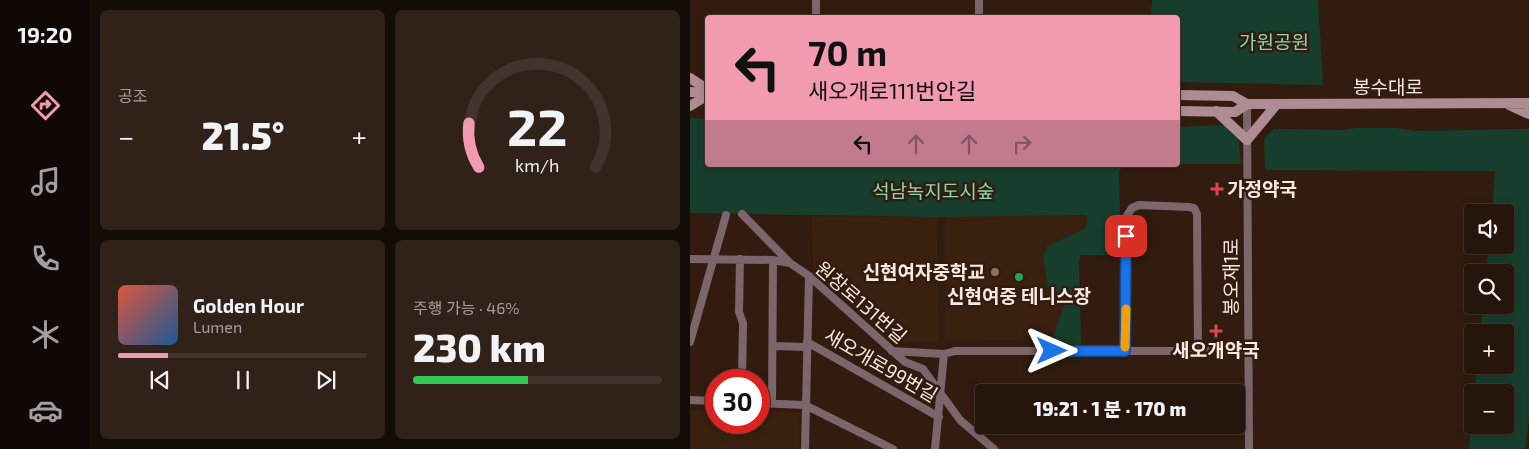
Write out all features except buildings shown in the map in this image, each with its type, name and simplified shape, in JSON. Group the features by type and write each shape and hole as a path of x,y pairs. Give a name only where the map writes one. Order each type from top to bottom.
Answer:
{"street":[{"path":"816,0 816,15"},
{"path":"979,0 980,15"},
{"path":"690,78 705,90"},
{"path":"690,92 705,93"},
{"path":"1506,104 1529,94"},
{"path":"690,106 705,95"},
{"name":"봉수대로","path":"1180,95 1233,96 1247,104 1276,105 1529,103"},
{"name":"봉수대로","path":"1180,111 1235,112 1247,104"},
{"name":"봉오재1로","path":"1247,104 1249,449"},
{"path":"1506,104 1529,114"},
{"path":"1216,111 1247,140 1276,105"},
{"path":"1125,351 1126,217 1132,208 1139,205 1188,207 1194,208 1197,214 1198,351"},
{"name":"원창로131번길","path":"742,214 790,262 809,276 892,352 905,362 923,369 960,420 994,449"},
{"path":"690,342 726,215"},
{"name":"원창로131번길","path":"690,259 790,262"},
{"path":"740,259 739,312 743,322 742,369"},
{"path":"773,260 772,404 805,405 892,449"},
{"name":"새오개로99번길","path":"804,449 809,276"},
{"path":"773,346 807,344"},
{"name":"새오개로99번길","path":"807,344 939,417"},
{"path":"892,352 944,354 955,351 1248,351"},
{"path":"935,449 944,354"},
{"path":"690,400 705,401"},
{"path":"872,439 872,449"}],"shaded area":[{"name":"신현여자중학교","path":"1087,214 1086,228 1048,246 1048,288 1064,305 1052,339 945,341 945,217"},
{"path":"812,216 937,217 939,342 898,343 813,267"},
{"path":"690,410 705,410 705,434 770,434 770,411 800,412 799,449 690,449"}],"green space":[{"name":"가원공원","path":"1152,0 1318,0 1323,85 1180,82 1180,15 1151,15"},
{"name":"석남녹지도시숲","path":"690,118 705,119 705,167 1122,167 1119,171 1121,255 1081,255 1079,260 1081,345 1050,347 1064,305 1048,288 1043,256 1048,246 1086,228 1087,215 937,217 690,213"},
{"path":"1223,125 1238,135 1241,164 1180,164 1180,127"},
{"path":"1355,128 1397,128 1416,131 1529,129 1529,418 1525,449 1469,449 1470,434 1514,434 1514,384 1476,384 1476,374 1514,374 1514,324 1481,324 1482,314 1514,314 1514,264 1487,264 1488,254 1514,254 1514,204 1493,204 1495,171 1265,170 1264,138 1274,129 1342,130"}],"slow traffic":[{"path":"1125,347 1126,309"}],"place":[{"name":"가정약국","path":"1217,189"},
{"name":"신현여자중학교","path":"995,272"},
{"name":"신현여중 테니스장","path":"1019,277"},
{"name":"새오개약국","path":"1216,331"}],"route":[{"path":"1052,351 1125,351 1126,236"}]}
